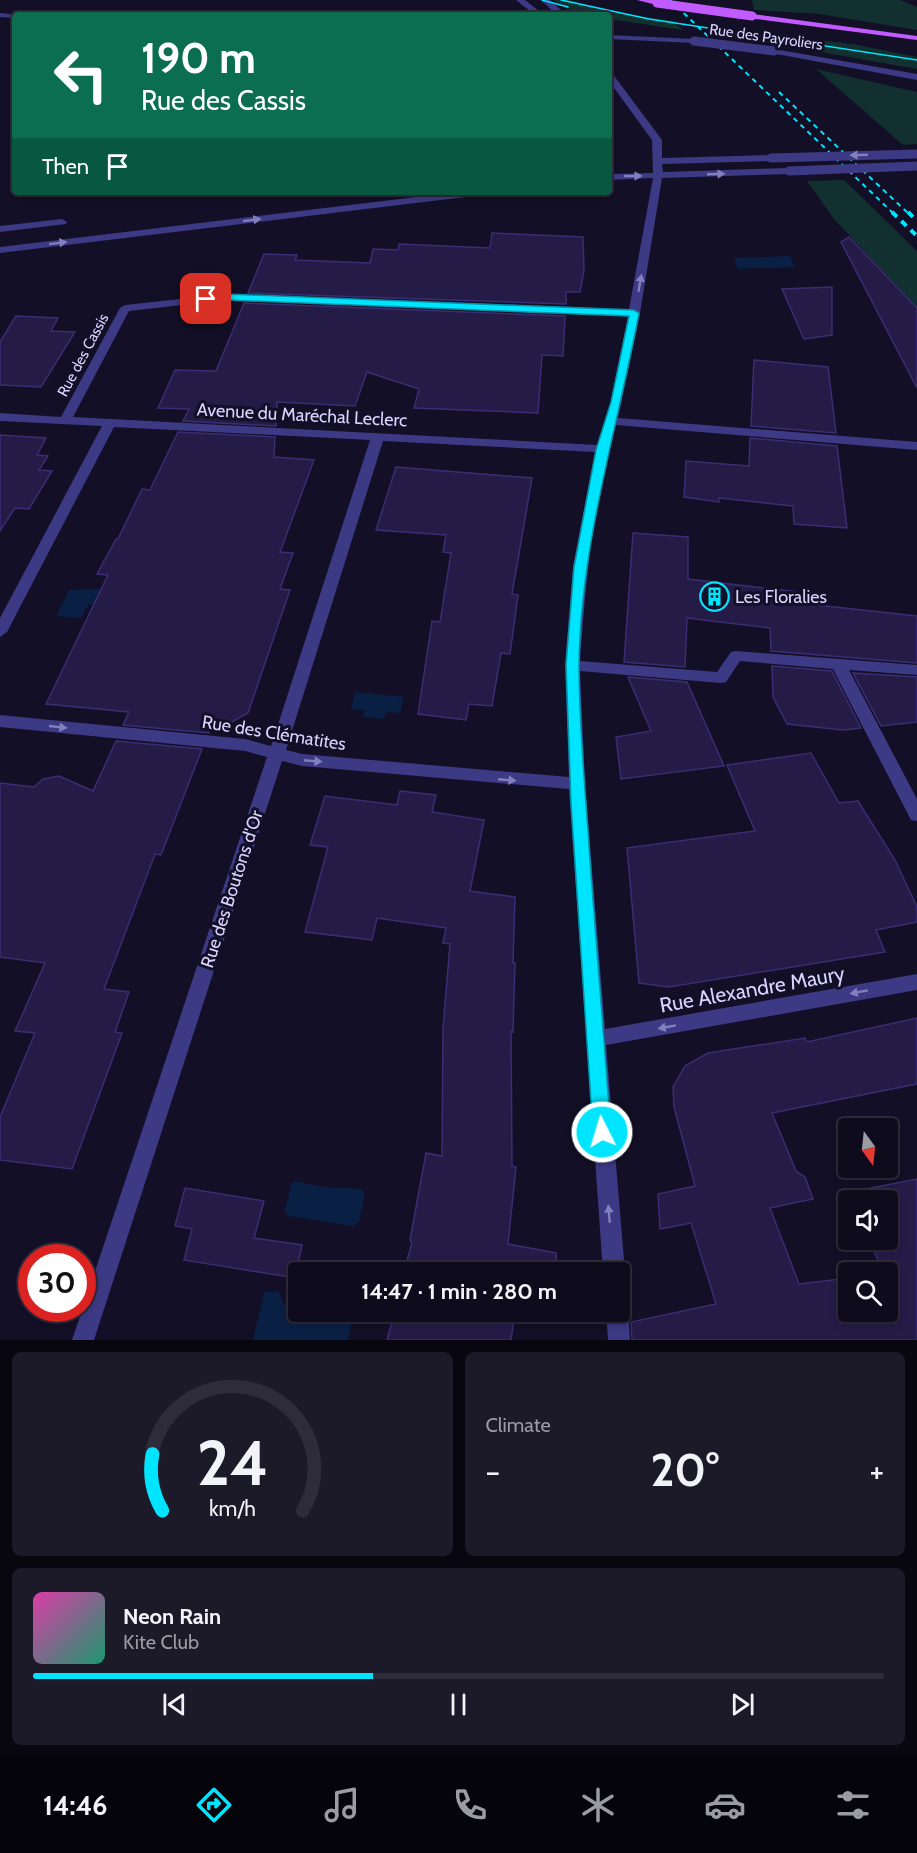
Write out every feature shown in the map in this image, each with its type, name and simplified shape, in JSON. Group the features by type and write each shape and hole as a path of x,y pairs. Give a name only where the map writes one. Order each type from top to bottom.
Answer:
{"main road":[{"path":"641,0 917,38"}],"street":[{"path":"520,0 536,12"},
{"path":"545,0 559,12"},
{"name":"Rue des Payroliers","path":"612,37 694,41 774,51 917,77"},
{"path":"612,79 657,140 658,160 658,176 634,313 611,422 602,450 580,567 572,665 577,784 613,1262"},
{"path":"658,160 917,154"},
{"path":"612,177 917,166"},
{"path":"0,250 457,195"},
{"path":"0,229 62,222"},
{"name":"Rue des Cassis","path":"65,422 125,308 226,297 634,313"},
{"name":"Avenue du Maréchal Leclerc","path":"0,417 602,450"},
{"path":"611,422 917,446"},
{"path":"0,632 109,424"},
{"name":"Rue des Boutons d'Or","path":"83,1340 378,436"},
{"path":"572,665 721,678 736,656 837,662 917,670"},
{"path":"837,662 917,815"},
{"name":"Rue des Clématites","path":"0,721 245,745 302,760 577,784"},
{"name":"Rue Alexandre Maury","path":"595,1039 917,982"},
{"path":"618,1322 619,1340"}],"green space":[{"path":"554,0 569,0 620,13 673,21 683,30 612,19 612,12 580,12"},
{"path":"752,0 900,0 917,7 917,30 819,14 754,10"},
{"path":"755,32 858,45 917,57 917,69 764,42"},
{"path":"816,69 917,92 917,144 903,145"},
{"path":"844,180 917,251 917,307 834,219 807,181"}],"water":[{"path":"790,256 795,267 738,269 734,258"},
{"path":"106,588 104,603 88,605 81,618 56,616 69,590"},
{"path":"355,692 404,697 400,713 386,712 384,719 363,717 365,710 351,709"},
{"path":"295,1181 322,1187 362,1189 365,1194 359,1222 353,1226 288,1216 285,1211 291,1184"},
{"path":"279,1291 285,1306 288,1306 288,1322 352,1322 348,1340 253,1340 264,1292"}],"building":[{"path":"492,233 583,237 584,270 580,292 566,292 566,304 248,293 264,254 297,255 295,260 370,263 373,249 398,250 399,244 490,248"},
{"path":"849,237 917,308 917,388 841,242"},
{"path":"832,287 832,335 804,339 782,289"},
{"path":"244,303 565,316 563,356 542,355 538,413 414,408 419,389 367,372 355,406 277,402 276,426 183,421 189,409 158,408 175,370 216,371"},
{"path":"16,316 58,318 51,331 75,332 41,387 0,385 0,342"},
{"path":"754,360 828,367 836,433 751,426"},
{"path":"178,432 275,437 274,457 314,460 280,552 293,553 280,589 290,590 248,713 230,723 213,721 209,733 123,725 129,712 46,704 108,575 97,574 118,539 142,489 150,490"},
{"path":"0,435 46,438 37,455 48,456 39,470 52,471 29,509 15,508 0,531"},
{"path":"750,438 837,446 847,528 794,524 793,506 719,498 719,502 684,497 686,461 749,466"},
{"path":"396,467 532,478 512,594 518,595 510,654 501,653 492,706 469,704 466,720 418,714 432,621 440,622 451,553 443,552 446,535 376,530"},
{"name":"Les Floralies","path":"633,533 688,537 688,579 799,592 799,603 917,616 917,663 771,651 770,628 687,618 685,667 624,662"},
{"path":"772,666 832,671 861,728 843,730 787,724 773,697"},
{"path":"853,673 917,677 917,722 881,726"},
{"path":"628,677 687,682 724,766 621,779 616,737 651,731"},
{"path":"116,741 202,749 161,855 155,854 104,989 129,992 115,1032 122,1033 72,1169 0,1160 0,1117 35,1033 15,1031 45,963 0,957 0,783 34,787 43,779 59,776 93,791"},
{"path":"811,753 839,803 858,801 895,860 917,907 917,922 876,930 885,952 669,987 639,983 627,848 755,831 727,765"},
{"path":"400,791 436,795 432,812 484,820 470,891 515,897 513,1032 511,1031 512,1166 516,1167 508,1244 556,1253 556,1262 407,1262 426,1153 442,1156 443,1028 450,944 443,943 446,928 377,918 372,940 305,932 328,847 310,845 325,796 397,805"},
{"path":"917,1018 917,1084 772,1113 796,1171 805,1177 813,1199 770,1208 799,1284 838,1279 838,1322 898,1322 898,1262 879,1262 874,1250 898,1250 898,1190 860,1190 917,1179 917,1340 632,1340 631,1322 716,1304 691,1223 660,1229 658,1194 695,1186 674,1107 673,1087 685,1066 708,1053 805,1038 807,1042"},
{"path":"185,1188 264,1201 254,1238 302,1245 298,1262 288,1262 288,1277 184,1260 192,1229 175,1226"},
{"path":"392,1322 513,1322 511,1340 387,1340"}],"tram line":[{"path":"542,0 568,7"},
{"path":"561,0 649,19 917,60"}],"railway":[{"path":"670,0 894,214"},
{"path":"779,92 909,214"},
{"path":"892,212 917,236"},
{"path":"908,212 917,221"}],"place":[{"name":"Les Floralies","path":"714,597"}],"route":[{"path":"206,299 226,297 634,313 617,402 602,450 580,567 572,665 573,721 602,1132"}]}
